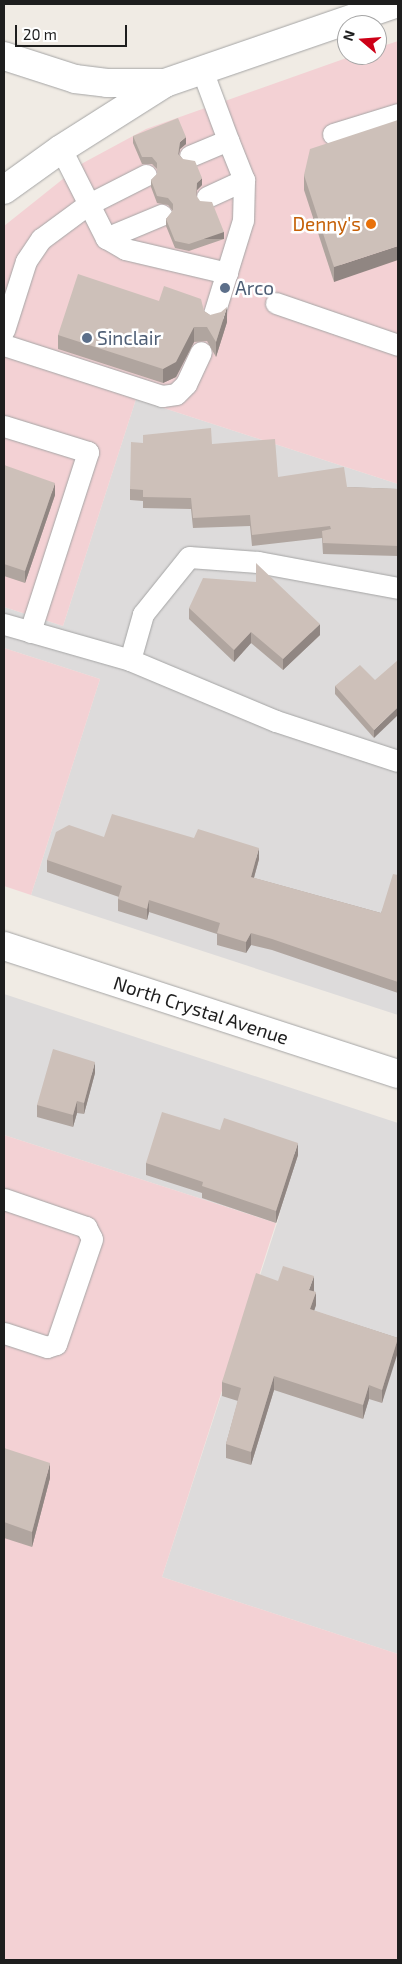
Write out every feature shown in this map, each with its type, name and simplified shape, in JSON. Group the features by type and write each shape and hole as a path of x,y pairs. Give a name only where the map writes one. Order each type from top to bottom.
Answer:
{"street":[{"path":"4,190 60,149 166,83 394,4"},
{"path":"4,56 75,79 107,83 166,83"},
{"name":"North Crystal Avenue","path":"4,946 398,1074"}],"lane":[{"path":"202,70 244,180 243,220 212,317"},
{"path":"333,134 398,114"},
{"path":"190,156 228,140"},
{"path":"60,149 87,205 106,238 125,249 227,273"},
{"path":"4,330 31,254 41,239 87,205 146,175"},
{"path":"207,197 244,180"},
{"path":"106,238 161,215"},
{"path":"276,303 398,345"},
{"path":"4,345 162,396 176,394 186,384 201,352"},
{"path":"4,426 88,452 30,632"},
{"path":"130,660 143,614 189,557 258,562 398,588"},
{"path":"4,624 130,660 276,721 398,762"},
{"path":"4,1199 86,1227 92,1239 56,1344 47,1347 4,1333"}],"shaded area":[{"path":"398,41 398,484 136,399 63,626 4,607 4,226 83,163 146,129 337,61 337,65 387,65 387,45"},
{"path":"136,399 398,484 398,1015 31,895 100,679 4,648 4,607 63,626"},
{"path":"4,648 100,679 31,895 4,886"},
{"path":"4,994 398,1123 398,1654 162,1577 281,1211 276,1223 4,1135"},
{"path":"4,1135 276,1223 162,1577 398,1654 398,1960 4,1960"}],"building":[{"path":"178,118 186,137 180,142 178,154 183,159 195,161 202,178 197,183 196,195 200,201 212,202 224,232 189,244 175,241 166,219 173,210 173,204 168,198 157,196 151,180 157,174 157,163 152,157 142,157 133,136"},
{"path":"398,120 398,246 334,267 304,175 310,149"},
{"path":"78,274 159,301 164,286 201,299 204,311 210,315 221,312 227,307 216,342 207,327 194,327 176,362 163,369 58,335"},
{"path":"211,428 212,444 275,439 278,477 344,467 347,487 398,489 398,546 323,543 322,531 331,529 330,526 252,535 250,515 193,518 191,498 143,497 143,490 130,489 131,442 143,443 143,435"},
{"path":"4,465 55,483 25,571 4,564"},
{"path":"256,563 320,624 283,659 251,632 234,650 189,608 203,578 256,582"},
{"path":"398,660 398,707 374,730 335,686 360,665 375,680"},
{"path":"112,814 194,838 198,829 259,848 251,877 381,913 393,874 398,875 398,982 251,933 246,942 217,933 220,923 149,900 147,909 118,899 122,886 47,860 56,832 69,825 104,837"},
{"path":"53,1049 95,1062 84,1103 77,1101 73,1115 37,1105"},
{"path":"162,1112 220,1130 224,1118 298,1143 276,1211 202,1186 203,1182 146,1163"},
{"path":"283,1266 314,1276 309,1290 316,1292 310,1309 398,1338 382,1390 369,1385 363,1405 274,1376 251,1452 226,1444 241,1388 222,1382 256,1273 278,1281"},
{"path":"4,1448 50,1463 32,1532 4,1522"}],"place":[{"name":"Denny's","path":"371,224"},
{"name":"Arco","path":"225,288"},
{"name":"Sinclair","path":"87,338"}]}
